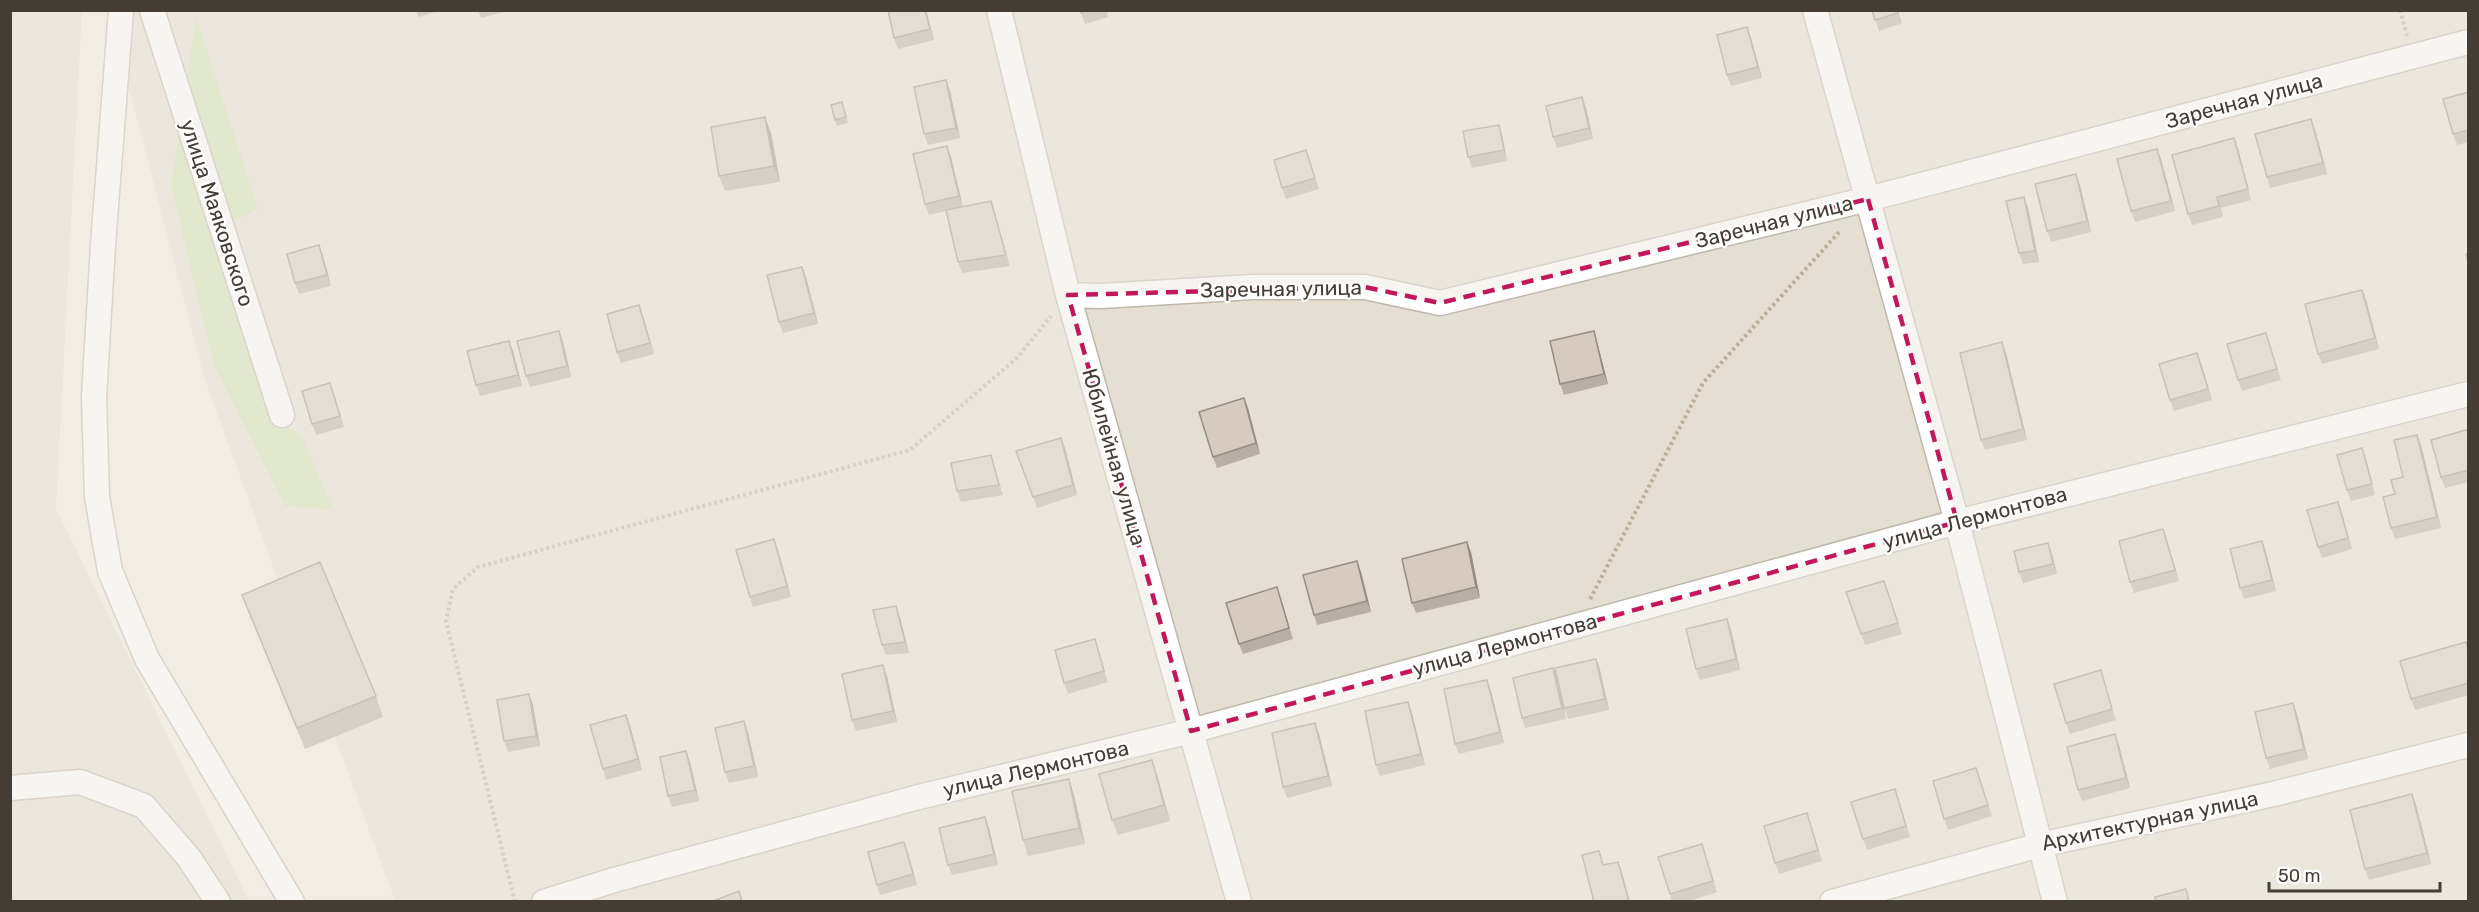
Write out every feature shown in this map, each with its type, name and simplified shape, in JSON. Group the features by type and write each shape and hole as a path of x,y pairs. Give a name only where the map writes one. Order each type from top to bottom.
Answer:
{"street":[{"path":"121,10 102,244 94,397 97,497 110,571 147,659 292,902"},
{"name":"улица Маяковского","path":"152,10 282,415"},
{"name":"Юбилейная улица","path":"999,10 1068,295 1239,902"},
{"path":"1815,10 1956,522 2055,902"},
{"name":"Заречная улица","path":"1068,295 1101,296 1253,287 1365,286 1440,303 1868,199 2469,42"},
{"name":"улица Лермонтова","path":"544,902 614,880 915,798 1191,731 1956,522 2469,394"},
{"name":"Архитектурная улица","path":"1832,902 2040,845 2278,793 2469,745"},
{"path":"10,788 80,782 144,806 189,858 218,902"}],"path":[{"path":"1576,625 1645,498 1703,383 1868,199"},
{"path":"515,902 446,621 453,589 478,567 910,450 1018,357 1068,295"}],"highlighted area":[{"path":"1868,199 1957,522 1191,731 1068,295 1365,287 1440,303"}],"shaded area":[{"path":"10,11 82,11 56,509 249,901 11,901"},
{"path":"109,11 2468,11 2468,901 395,901 204,377"}],"green space":[{"path":"196,17 258,209 215,230 277,421 301,434 333,510 285,506 214,365 171,185"}],"building":[{"path":"888,10 925,10 930,29 894,38"},
{"path":"1872,10 1897,10 1898,13 1875,20"},
{"path":"1747,27 1758,67 1727,75 1717,35"},
{"path":"946,80 956,128 924,134 914,87"},
{"path":"2469,92 2469,130 2453,134 2443,99"},
{"path":"1582,97 1589,128 1553,137 1546,106"},
{"path":"842,102 846,117 835,120 831,105"},
{"path":"765,117 774,166 719,176 711,127"},
{"path":"2311,119 2323,163 2267,177 2255,134"},
{"path":"1499,125 1504,150 1468,157 1463,131"},
{"path":"2234,138 2248,189 2217,197 2219,206 2188,214 2172,155"},
{"path":"947,146 959,196 925,204 913,154"},
{"path":"2157,149 2171,201 2131,211 2117,159"},
{"path":"1306,150 1315,178 1282,188 1274,160"},
{"path":"2076,174 2087,221 2047,231 2035,184"},
{"path":"2024,197 2035,251 2019,253 2006,201"},
{"path":"991,201 1006,255 958,262 946,210"},
{"path":"319,245 327,275 295,283 287,254"},
{"path":"802,267 814,313 779,322 767,275"},
{"path":"2362,290 2375,338 2318,354 2305,304"},
{"path":"639,305 650,343 617,352 607,314"},
{"path":"559,331 567,366 526,376 517,341"},
{"path":"1594,331 1604,374 1560,384 1550,341"},
{"path":"2266,333 2277,369 2238,380 2227,344"},
{"path":"509,341 518,375 476,385 467,351"},
{"path":"2002,342 2023,429 1981,440 1960,353"},
{"path":"2197,353 2208,389 2170,400 2159,364"},
{"path":"330,383 340,416 312,424 302,391"},
{"path":"1244,398 1256,443 1213,457 1199,412"},
{"path":"2469,429 2469,470 2441,477 2431,440"},
{"path":"2417,435 2437,517 2391,528 2383,497 2395,494 2391,480 2403,477 2394,440"},
{"path":"1061,438 1073,485 1033,497 1016,451"},
{"path":"2362,448 2372,484 2347,490 2337,455"},
{"path":"991,455 999,485 957,491 951,463"},
{"path":"2338,502 2348,538 2318,547 2307,510"},
{"path":"2163,529 2175,570 2130,582 2119,541"},
{"path":"774,539 787,586 750,597 736,550"},
{"path":"2262,541 2272,580 2240,588 2230,549"},
{"path":"1467,542 1476,587 1412,603 1402,559"},
{"path":"2048,543 2053,564 2019,572 2014,551"},
{"path":"1357,561 1367,601 1314,615 1303,575"},
{"path":"320,562 376,696 297,728 242,595"},
{"path":"1884,581 1898,623 1861,634 1846,592"},
{"path":"1277,587 1289,628 1239,644 1226,603"},
{"path":"896,606 905,642 882,645 873,610"},
{"path":"1727,619 1736,659 1696,669 1686,629"},
{"path":"1095,639 1104,671 1064,683 1055,650"},
{"path":"2466,642 2469,653 2469,683 2411,699 2400,661"},
{"path":"1596,659 1605,699 1564,708 1555,668"},
{"path":"883,665 893,711 852,720 842,674"},
{"path":"1553,668 1562,708 1522,718 1513,678"},
{"path":"2101,670 2112,709 2066,723 2054,684"},
{"path":"1487,680 1500,732 1455,744 1444,689"},
{"path":"529,694 536,736 504,741 497,700"},
{"path":"1408,702 1421,754 1376,765 1365,711"},
{"path":"2293,703 2304,749 2266,758 2255,712"},
{"path":"626,715 638,759 603,769 590,725"},
{"path":"744,721 754,766 725,772 715,728"},
{"path":"1315,723 1328,776 1283,787 1272,733"},
{"path":"2115,734 2126,778 2078,790 2067,747"},
{"path":"686,751 695,790 668,796 660,757"},
{"path":"1152,760 1164,805 1112,820 1099,774"},
{"path":"1976,768 1988,805 1944,819 1933,781"},
{"path":"1069,779 1079,828 1023,840 1012,791"},
{"path":"1895,789 1906,826 1863,839 1851,802"},
{"path":"2412,794 2427,853 2365,869 2350,810"},
{"path":"1807,813 1818,850 1775,863 1764,826"},
{"path":"985,817 994,854 948,865 939,828"},
{"path":"904,842 913,874 877,885 868,852"},
{"path":"1702,844 1713,881 1670,894 1658,857"},
{"path":"1599,851 1603,865 1618,862 1629,902 1594,902 1582,855"},
{"path":"2186,889 2189,902 2156,902 2155,897"},
{"path":"739,891 742,902 711,902"}]}
